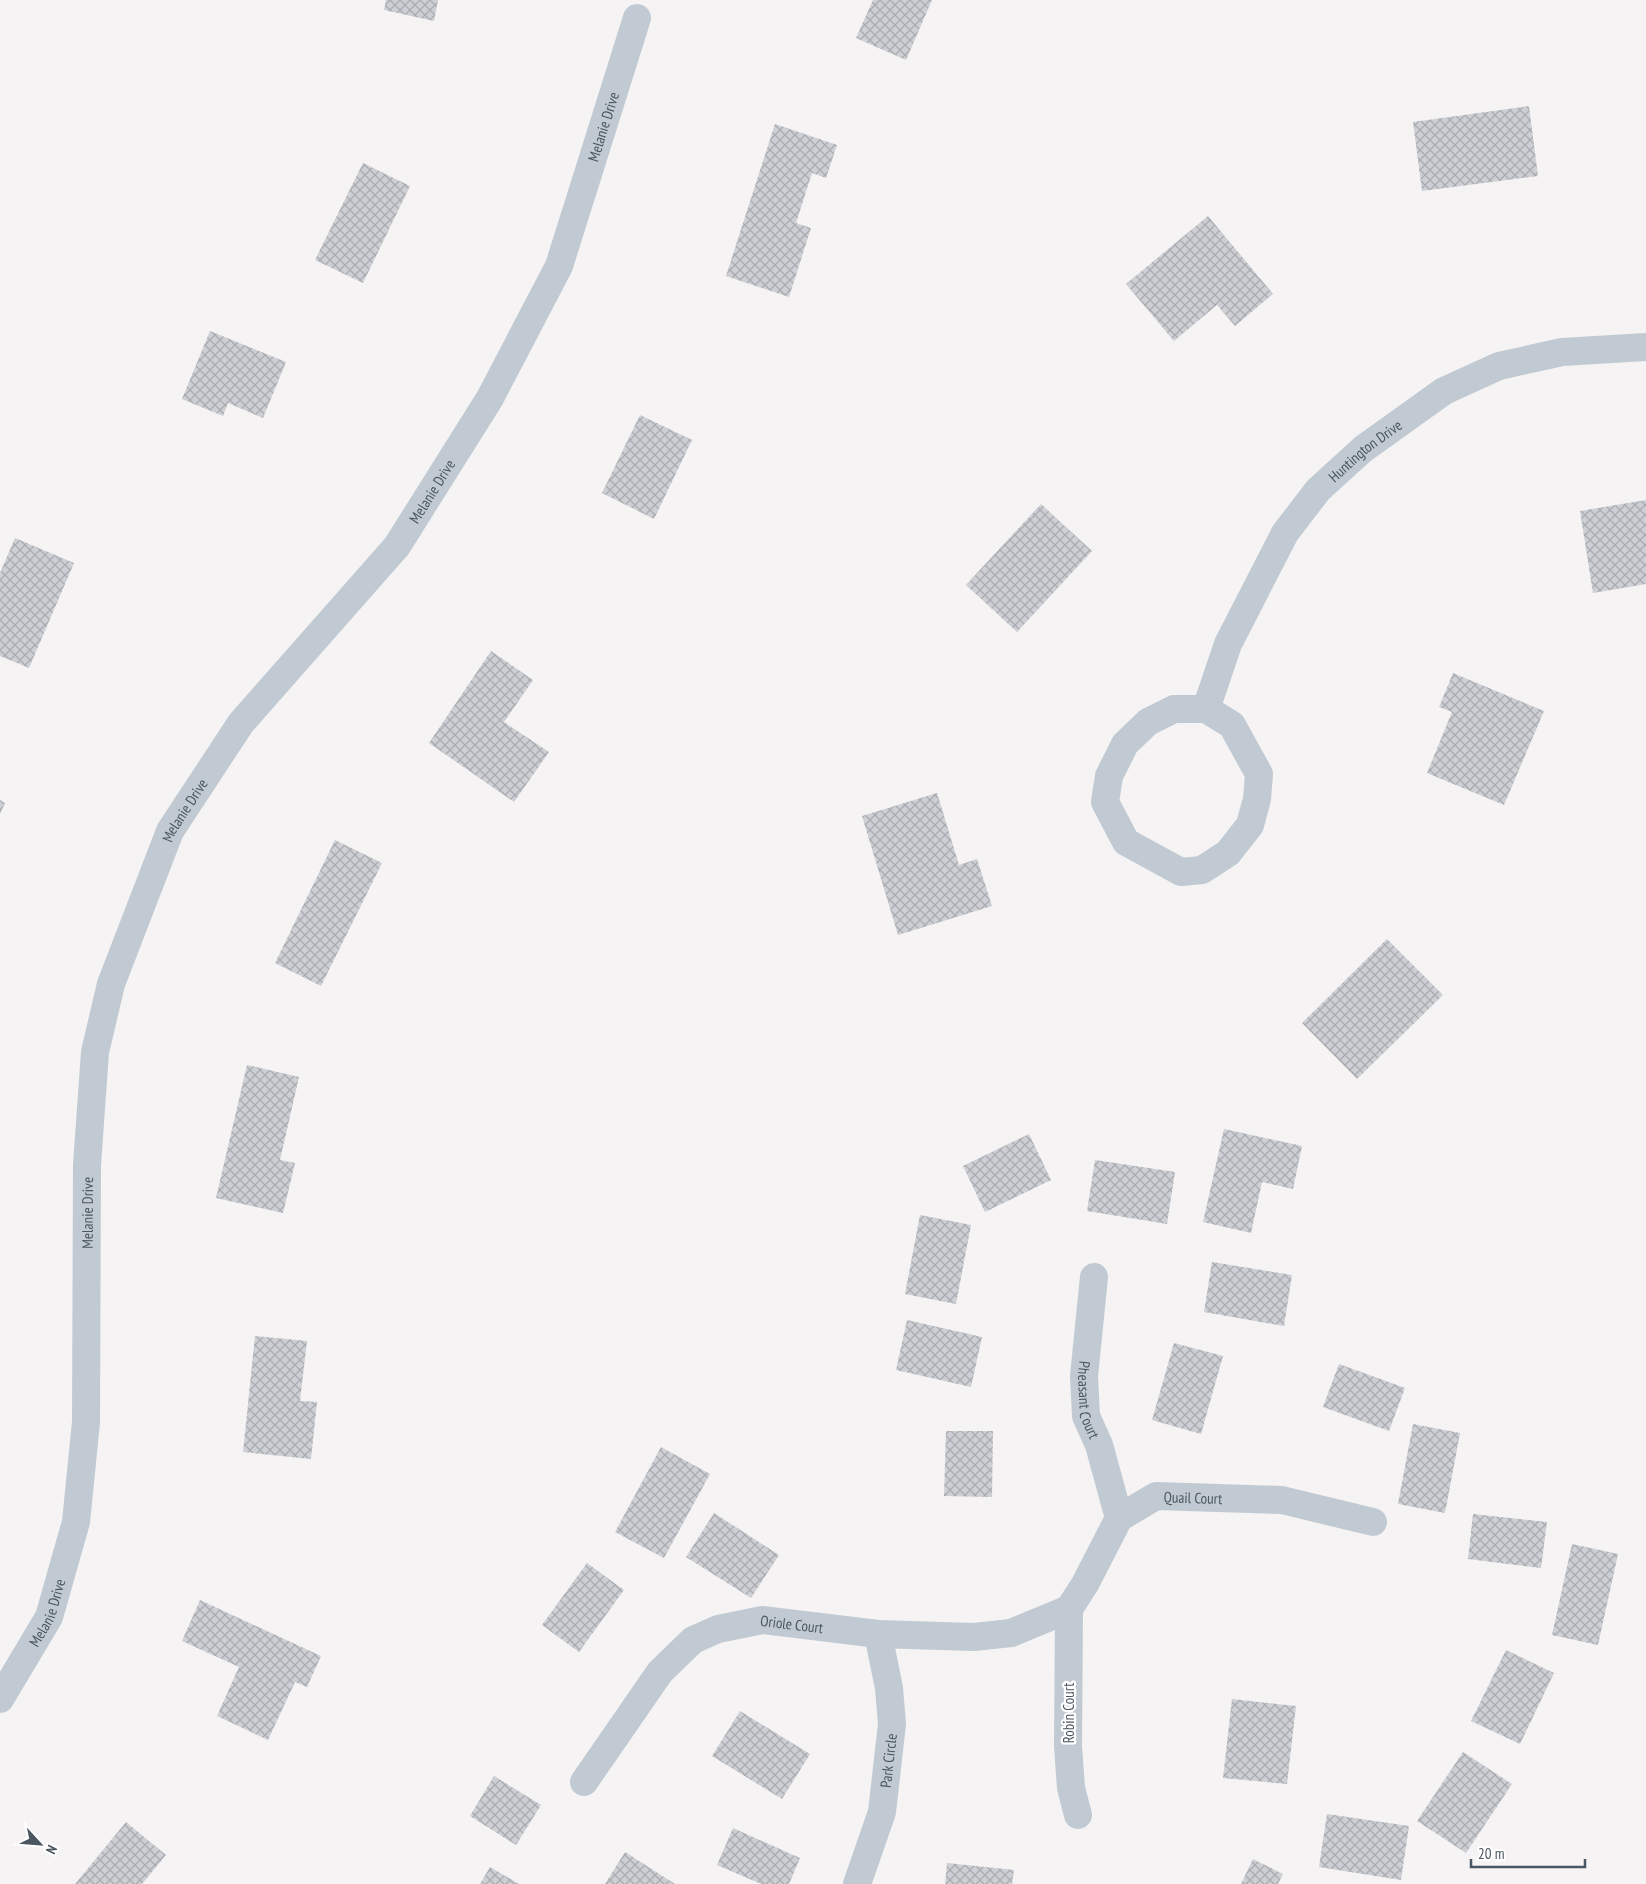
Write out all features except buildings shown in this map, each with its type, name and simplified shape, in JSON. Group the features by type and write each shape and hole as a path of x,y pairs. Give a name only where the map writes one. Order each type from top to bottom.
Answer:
{"street":[{"name":"Melanie Drive","path":"0,1698 49,1617 76,1522 86,1422 86,1165 95,1052 111,984 170,832 241,723 397,546 490,398 559,266 637,18"},
{"name":"Huntington Drive","path":"1206,708 1228,644 1285,533 1318,490 1363,449 1444,391 1499,366 1562,352 1646,347"},
{"path":"1206,708 1232,725 1259,774 1258,799 1250,825 1228,853 1202,870 1181,872 1126,842 1105,802 1110,776 1125,744 1148,722 1174,709 1206,708"},
{"name":"Pheasant Court","path":"1094,1277 1084,1376 1086,1416 1099,1445 1119,1518"},
{"name":"Quail Court","path":"1119,1518 1156,1496 1282,1500 1373,1522"},
{"path":"1069,1609 1085,1584 1119,1518"},
{"name":"Oriole Court","path":"584,1782 660,1672 693,1640 718,1629 762,1620 878,1634 974,1637 1011,1633 1069,1609"},
{"name":"Robin Court","path":"1069,1609 1068,1746 1071,1788 1078,1815"},
{"name":"Park Circle","path":"857,1884 882,1812 892,1724 889,1688 878,1634"}]}
